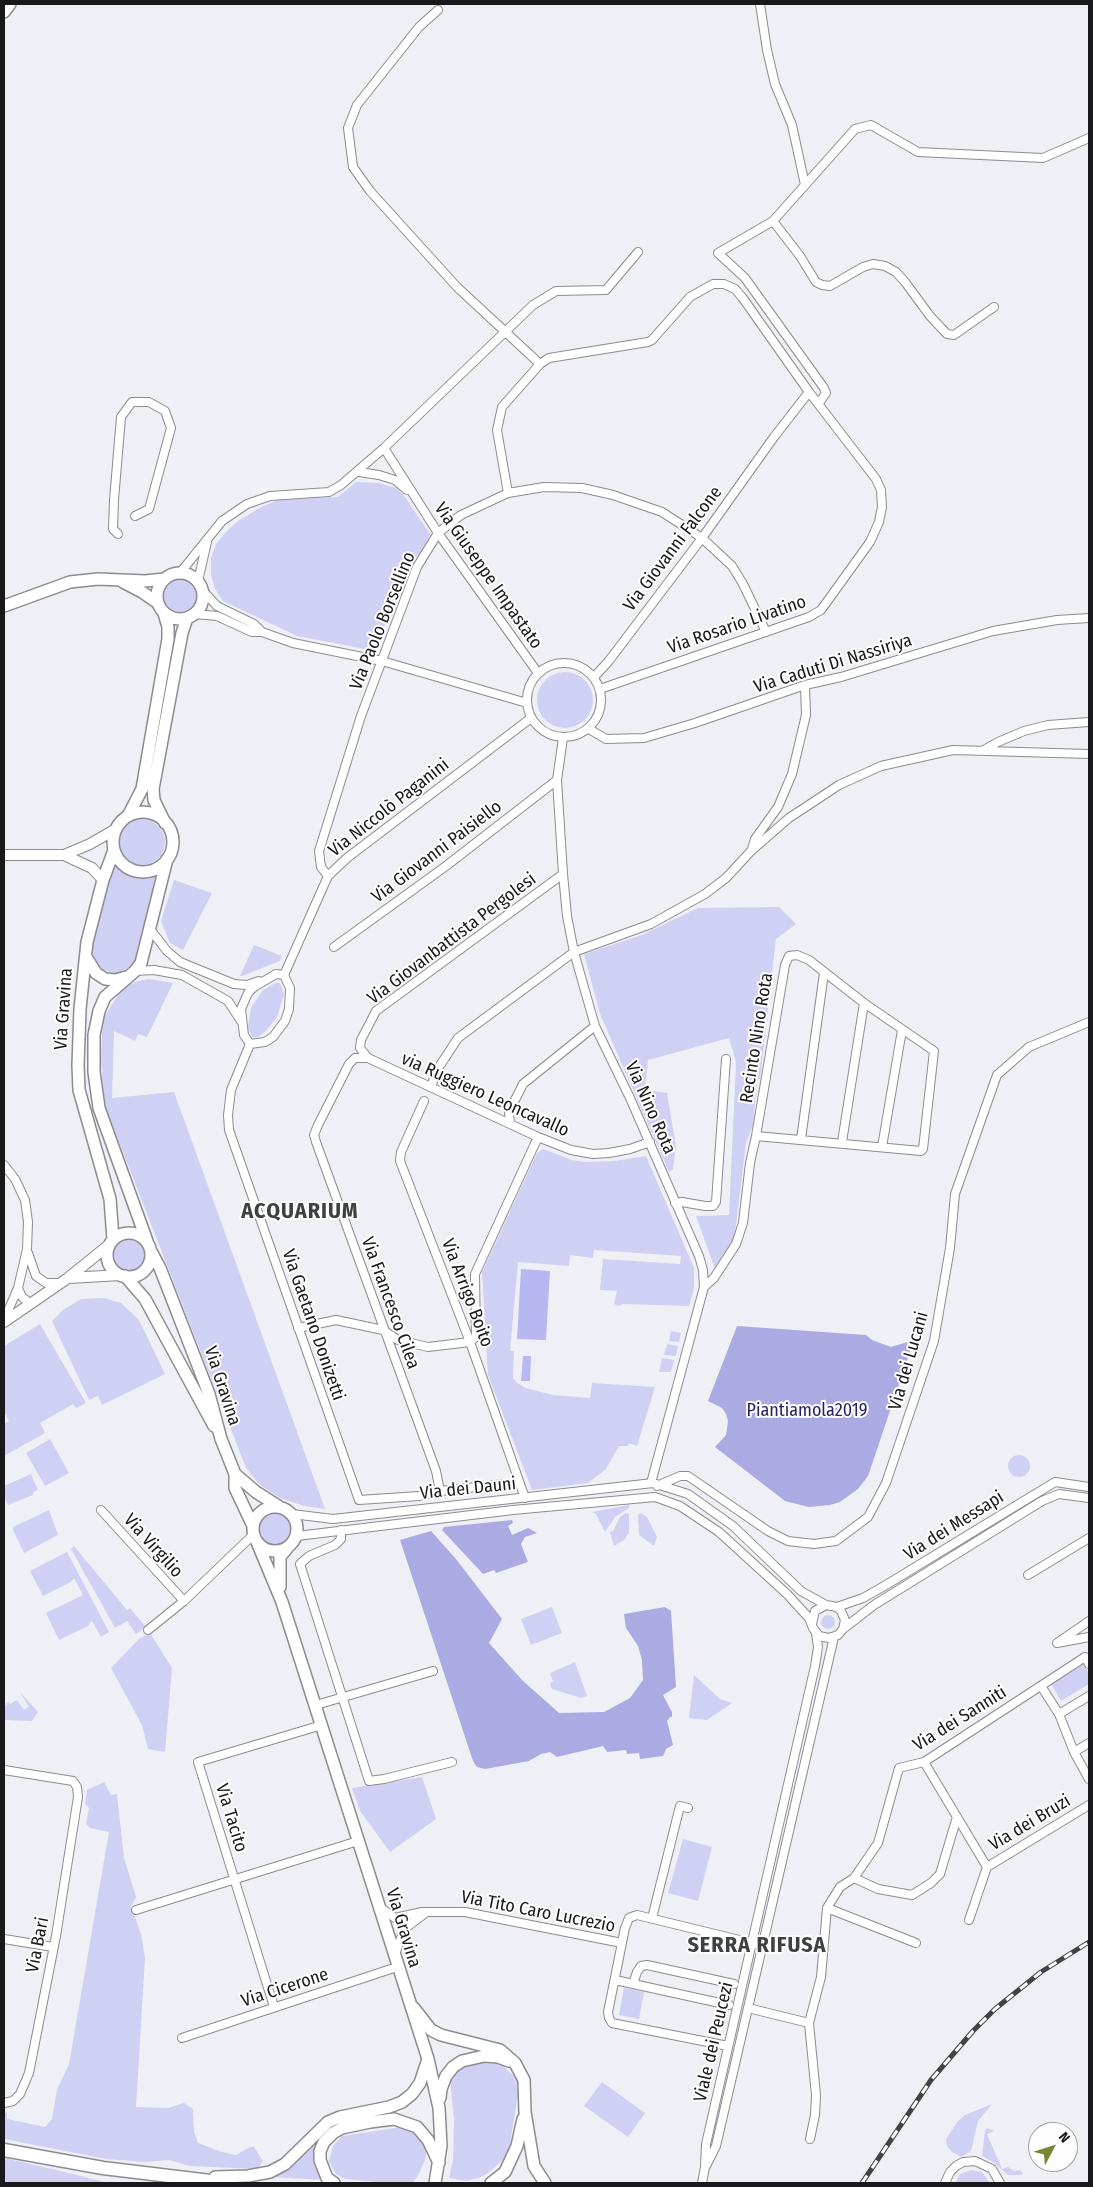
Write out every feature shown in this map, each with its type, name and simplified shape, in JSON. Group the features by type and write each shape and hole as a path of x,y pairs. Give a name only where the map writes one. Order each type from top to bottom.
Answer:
{"highway":[{"path":"4,2150 36,2157 165,2177 227,2183"}],"main road":[{"path":"4,12 10,4"},
{"path":"180,573 187,574 200,586 202,604 191,616 182,633 153,789 154,800 172,837 172,844 167,859 161,866 142,872 124,866 114,850 113,843 116,829 128,816 142,789 168,639 168,628 157,590 164,579 180,573"},
{"path":"4,606 70,582 98,579 164,579"},
{"path":"119,580 142,592 174,619 191,616"},
{"path":"128,816 138,812 148,813 158,816 166,823"},
{"name":"Via Gravina","path":"111,1242 110,1200 79,1090 80,1009 87,942 103,880 114,850"},
{"name":"Via Gravina","path":"147,1241 99,1108 94,1072 94,1035 98,1010 105,998 141,963 167,859"},
{"name":"Via Gravina","path":"86,957 96,973 105,979 116,980 131,974"},
{"path":"128,1232 136,1233 147,1241 152,1253 149,1266 144,1271 132,1277 123,1276 112,1269 108,1262 107,1253 111,1242 121,1234 128,1232"},
{"name":"Via Gravina","path":"152,1253 160,1268 209,1394 221,1438"},
{"name":"Via Gravina","path":"123,1276 145,1299 221,1438"},
{"path":"221,1438 235,1474 236,1488 281,1599"},
{"path":"235,1474 256,1492 292,1514 298,1528 296,1536 280,1557 278,1564 281,1599"},
{"path":"278,1506 264,1509 255,1519 255,1534 262,1547 275,1551 288,1547"},
{"name":"Via Gravina","path":"281,1599 406,1996 428,2059 439,2108 441,2146 434,2183"},
{"path":"406,1996 431,2030 441,2035 500,2050 515,2063 524,2080 525,2112 534,2166 545,2183"},
{"path":"439,2108 440,2089 446,2076 453,2067 462,2061 484,2056 498,2057 515,2063"},
{"path":"165,2177 234,2177 270,2172 285,2164 328,2122 340,2117 389,2108 402,2102 412,2094 420,2083 428,2059"},
{"path":"491,2183 505,2172 516,2146 525,2112"},
{"path":"334,2183 327,2178 320,2160 320,2151 324,2142 332,2133 342,2128 370,2122 394,2119 417,2127 428,2140 438,2163"}],"street":[{"path":"760,4 773,75 779,96 792,125 805,185"},
{"path":"438,10 412,34 357,106 348,128 353,167 370,191 457,287 540,364 502,407 497,430 508,493"},
{"path":"819,403 826,393 824,388 745,278 718,253 772,221 855,129 871,125 918,152 1043,158 1089,138"},
{"path":"772,221 800,256 816,282 830,286 864,267 873,264 885,266 896,272 930,316 947,334 954,335 994,307"},
{"path":"180,573 207,542 222,521 248,504 270,496 329,492 342,485 359,472 533,305 556,291 606,290 638,252"},
{"name":"Via Rosario Livatino","path":"540,364 549,358 648,342 652,340 690,297 713,284 724,284 735,289 742,297 809,392 876,480 881,490 882,507 879,522 870,542 821,610 809,617 600,689"},
{"name":"Via Giovanni Falcone","path":"594,677 608,662 702,538 774,437 809,392"},
{"path":"118,534 113,529 113,508 121,417 132,402 149,402 165,411 170,428 149,510 135,516"},
{"name":"Via Giuseppe Impastato","path":"384,448 438,533 538,673"},
{"name":"Via Giuseppe Impastato","path":"359,472 395,480 414,495"},
{"name":"Via Paolo Borsellino","path":"328,876 321,867 319,851 361,716 417,567 438,533 461,515 508,493 544,487 582,488 613,495 662,512 702,538 732,566 743,584 766,632"},
{"path":"207,542 200,586 217,606 254,624 262,632"},
{"path":"197,552 203,563"},
{"path":"191,616 217,616 252,632 262,632 309,647 382,661 527,703"},
{"name":"Via Caduti Di Nassiriya","path":"589,729 599,737 606,739 644,738 805,685 841,677 994,631 1057,620 1089,618"},
{"path":"567,663 582,667 594,677 600,689 602,707 589,729 581,734 563,738 550,735 539,728 531,718 527,703 531,682 538,673 556,664 567,663"},
{"path":"752,851 755,839 778,808 792,774 806,715 805,685"},
{"name":"Via Niccolò Paganini","path":"284,975 328,876 347,858 531,718"},
{"path":"982,751 1024,731 1056,724 1089,722"},
{"name":"Via Nino Rota","path":"563,738 557,780 562,874 574,952 595,1026 650,1142 699,1256 703,1270 704,1287 652,1484 658,1493 652,1497"},
{"path":"431,1087 437,1070 458,1038 574,952 651,924 685,906 726,878 752,851 789,818 839,785 882,766 953,750 1089,754"},
{"name":"Via Giovanni Paisiello","path":"334,947 446,866 557,780"},
{"path":"4,855 64,855 90,844 116,829"},
{"path":"64,855 92,868 103,880"},
{"name":"Via Giovanbattista Pergolesi","path":"368,1058 360,1048 361,1040 376,1012 562,874"},
{"path":"150,929 167,951 180,962 234,984 247,985 276,974 284,975 290,988 289,1009 285,1021 273,1037 265,1042 250,1044 244,1035 241,1009 248,993 261,981"},
{"name":"Recinto Nino Rota","path":"704,1287 714,1278 736,1244 742,1223 750,1164 785,965 789,956 797,955 809,960 864,1003 934,1051 923,1148 916,1151 842,1142 756,1136"},
{"path":"131,974 154,970 182,976 228,1001 241,1021"},
{"path":"801,1139 824,972"},
{"path":"842,1142 864,1003"},
{"name":"Via dei Lucani","path":"680,1476 688,1476 768,1531 788,1541 814,1544 836,1541 868,1517 886,1483 934,1341 950,1248 954,1194 997,1075 1028,1047 1089,1022"},
{"path":"510,1124 509,1112 524,1084 595,1026"},
{"path":"882,1147 902,1030"},
{"name":"Via Gaetano Donizetti","path":"250,1044 231,1090 228,1116 229,1130 359,1500 419,1496 440,1491"},
{"name":"Via Francesco Cilea","path":"368,1058 355,1058 352,1061 314,1135 383,1330 436,1471 440,1491"},
{"name":"via Ruggiero Leoncavallo","path":"368,1058 571,1150 593,1154 630,1149 650,1142"},
{"path":"675,1203 682,1202 713,1206 716,1202 726,1059"},
{"name":"Via Arrigo Boito","path":"424,1102 401,1152 400,1161 470,1342 525,1498"},
{"path":"298,1328 336,1320 383,1330 398,1340 428,1347 470,1342 476,1337 475,1274 538,1136"},
{"path":"4,1165 15,1179 25,1200 28,1222 27,1249 21,1279 4,1321"},
{"path":"4,1321 64,1281 111,1242"},
{"path":"27,1249 32,1269 36,1276 46,1283 123,1276"},
{"path":"21,1279 27,1275 36,1276"},
{"path":"18,1288 22,1297 30,1304"},
{"path":"652,1497 645,1493 652,1484 680,1476"},
{"path":"679,1491 676,1482 680,1476"},
{"name":"Via dei Messapi","path":"837,1607 863,1598 886,1585 1055,1482 1089,1487"},
{"path":"440,1491 505,1484"},
{"name":"Via dei Dauni","path":"292,1514 333,1519 652,1484 688,1494 733,1526 789,1581 812,1598 826,1605"},
{"name":"Via dei Messapi","path":"843,1629 892,1594 1021,1515 1059,1494 1089,1498"},
{"name":"Via dei Dauni","path":"296,1536 513,1510 652,1497 680,1506 718,1532 781,1590 809,1618 812,1624"},
{"path":"511,1499 513,1510"},
{"path":"1015,1506 1021,1515"},
{"name":"Via Virgilio","path":"101,1510 184,1601"},
{"path":"980,1528 985,1537"},
{"path":"341,1530 340,1540 334,1545 308,1556 300,1564 344,1697 369,1781 452,1762"},
{"name":"Via Virgilio","path":"148,1630 184,1601 255,1534"},
{"path":"1028,1575 1089,1538"},
{"path":"781,1590 789,1581"},
{"path":"886,1585 892,1594"},
{"path":"826,1605 837,1607 844,1615 843,1629 834,1637 824,1638 816,1633 812,1624 815,1611 826,1605"},
{"path":"1089,1622 1057,1642 1089,1637"},
{"name":"Viale dei Peucezi","path":"702,2183 706,2144 815,1666 818,1648 816,1633"},
{"name":"Viale dei Peucezi","path":"705,2167 716,2146 834,1637"},
{"name":"Via dei Sanniti","path":"810,2139 815,2115 816,2095 809,2023 821,1977 827,1908 840,1887 854,1878 878,1843 898,1768 924,1762 1085,1657 1089,1664"},
{"path":"316,1706 433,1671"},
{"path":"1041,1686 1060,1714 1074,1752 1089,1779"},
{"path":"1060,1714 1089,1696"},
{"name":"Via Tacito","path":"274,2007 198,1762 322,1725"},
{"path":"1074,1752 1089,1742"},
{"path":"924,1762 987,1867 969,1920"},
{"name":"Via Bari","path":"4,1770 73,1781 77,1787 78,1797 53,1947 26,2084 13,2101 4,2103"},
{"path":"790,1777 801,1780"},
{"name":"Via dei Bruzi","path":"987,1867 1089,1805"},
{"path":"652,1918 680,1806 688,1808"},
{"path":"854,1878 878,1889 912,1895 931,1884 940,1874 957,1817"},
{"path":"776,1836 787,1837"},
{"path":"136,1910 358,1841"},
{"name":"Via Tito Caro Lucrezio","path":"379,1907 394,1918 428,1912 465,1912 622,1943 629,1918 637,1915 763,1945"},
{"path":"827,1908 916,1943"},
{"path":"396,1962 401,1938 407,1927 428,1912"},
{"path":"4,1939 53,1947"},
{"path":"622,1943 608,2012 608,2018 612,2023 729,2042 740,2041"},
{"name":"Via Cicerone","path":"182,2038 274,2007 396,1962"},
{"path":"634,1984 640,1966 647,1965 734,1984"},
{"path":"615,1980 729,2005"},
{"path":"748,2008 809,2023"},
{"path":"945,2183 950,2172 956,2166 963,2162 975,2161 992,2169 1000,2183"}],"shaded area":[{"path":"356,482 378,483 397,488 430,534 423,549 413,560 396,595 375,651 297,636 223,601 215,589 211,575 211,558 216,544 238,521 263,506 278,500 338,497"},
{"path":"180,578 187,579 193,583 197,589 197,603 193,609 187,613 180,614 173,613 167,609 163,603 162,596 163,589 167,583 173,579"},
{"path":"560,672 570,672 585,680 591,689 593,700 591,711 585,720 570,728 560,728 549,723 542,716 537,705 537,695 542,684 549,677"},
{"path":"138,819 146,819 155,823 161,829 165,842 161,855 155,861 146,865 138,865 129,861 123,855 119,846 119,838 123,829 129,823"},
{"path":"115,862 127,873 136,876 160,872 136,962 116,974 99,968 92,958 92,945"},
{"path":"174,880 212,893 183,950 170,943 161,921"},
{"path":"779,907 796,924 776,939 760,1079 757,1080 753,1126 746,1142 736,1225 733,1240 715,1269 696,1216 729,1215 736,1062 729,1038 648,1060 645,1090 667,1093 676,1146 673,1169 669,1172 600,1014 584,954 642,935 698,908"},
{"path":"254,945 282,956 280,961 240,976"},
{"path":"149,979 173,983 147,1037 138,1034 135,1041 114,1031 112,1098 174,1092 325,1509 304,1506 280,1498 259,1484 246,1468 107,1111 103,1091 101,1058 105,1016 123,987"},
{"path":"275,983 280,983 284,994 277,1017 266,1031 258,1037 252,1037 248,1027 251,1008 262,991"},
{"path":"543,1149 572,1160 585,1162 614,1161 646,1156 694,1268 694,1289 689,1306 623,1304 619,1306 614,1304 617,1291 600,1290 603,1259 680,1264 681,1256 594,1250 593,1258 570,1255 569,1266 518,1262 510,1351 514,1351 513,1378 517,1383 526,1388 553,1395 590,1398 592,1383 655,1387 637,1446 629,1443 628,1446 619,1446 606,1469 588,1483 532,1490 488,1375 482,1272 537,1153"},
{"path":"129,1239 135,1240 140,1244 144,1249 144,1261 140,1266 135,1270 129,1271 123,1270 118,1266 114,1261 113,1255 114,1249 118,1244 123,1240"},
{"path":"521,1269 550,1271 546,1340 517,1339"},
{"path":"104,1298 121,1303 139,1320 165,1374 102,1405 98,1396 89,1400 52,1321 63,1310 81,1299"},
{"path":"40,1324 86,1403 76,1408 73,1404 40,1423 45,1433 4,1456 4,1424 9,1421 4,1412 4,1346"},
{"path":"671,1331 681,1333 679,1342 669,1341"},
{"path":"667,1344 678,1346 676,1356 664,1355"},
{"path":"523,1356 531,1356 530,1381 521,1381"},
{"path":"662,1358 674,1360 671,1372 659,1372"},
{"path":"50,1439 69,1473 45,1486 26,1453"},
{"path":"1015,1455 1023,1455 1030,1462 1030,1470 1023,1477 1015,1477 1008,1470 1008,1462"},
{"path":"31,1474 38,1490 33,1492 33,1495 8,1505 4,1496 4,1486"},
{"path":"629,1505 629,1508 615,1517 605,1532 596,1514 592,1512"},
{"path":"49,1510 58,1535 24,1553 13,1527"},
{"path":"275,1511 282,1512 288,1516 292,1522 292,1536 288,1542 282,1546 275,1547 268,1546 262,1542 258,1536 257,1529 258,1522 262,1516 268,1512"},
{"path":"626,1513 629,1514 629,1533 624,1540 614,1546 610,1532 613,1531 620,1517"},
{"path":"641,1513 647,1517 657,1537 654,1546 639,1535 638,1515"},
{"path":"74,1546 127,1610 130,1608 146,1627 136,1634 127,1621 115,1628 71,1549"},
{"path":"67,1552 109,1632 101,1637 92,1621 88,1626 59,1640 46,1613 83,1595 74,1578 71,1582 43,1596 30,1571"},
{"path":"552,1607 562,1633 531,1645 521,1619"},
{"path":"825,1615 831,1615 835,1622 831,1629 825,1629 821,1625 821,1619"},
{"path":"150,1633 172,1668 165,1752 148,1749 142,1725 111,1668 139,1639"},
{"path":"575,1662 587,1696 581,1698 552,1689 550,1683 553,1681 550,1673"},
{"path":"1084,1664 1089,1674 1089,1684 1061,1701 1051,1684"},
{"path":"694,1675 720,1699 732,1703 707,1720 689,1718"},
{"path":"20,1692 38,1712 32,1721 4,1720 4,1706 9,1702 10,1704 17,1700 24,1710 29,1707"},
{"path":"422,1777 436,1819 390,1852 360,1811 352,1788"},
{"path":"104,1782 111,1795 117,1794 124,1858 136,1897 131,1906 141,1934 145,1958 136,2107 168,2108 184,2103 193,2109 194,2132 198,2143 236,2155 250,2147 254,2147 263,2161 257,2169 190,2166 169,2160 145,2162 106,2159 4,2139 4,2113 7,2112 7,2119 45,2127 52,2119 57,2090 69,2064 109,1832 90,1828 86,1824 89,1808 85,1804 87,1790"},
{"path":"683,1839 712,1847 698,1901 668,1893"},
{"path":"624,1988 644,1992 639,2019 619,2015"},
{"path":"476,2063 501,2064 516,2078 519,2088 510,2144 503,2160 488,2173 479,2178 466,2181 449,2178 453,2160 454,2120 450,2079 455,2071"},
{"path":"602,2082 645,2113 628,2137 584,2106"},
{"path":"992,2104 978,2121 971,2151 962,2157 952,2152 947,2146 946,2139 958,2121 965,2115"},
{"path":"402,2127 414,2132 425,2140 427,2149 425,2160 418,2176 412,2183 345,2179 336,2174 329,2161 333,2146 342,2136"},
{"path":"988,2128 994,2131 987,2134 1002,2169 1008,2167 1014,2171 1021,2170 1023,2175 1008,2175 993,2162 982,2156 985,2130"},
{"path":"320,2135 323,2136 322,2180 272,2177"},
{"path":"4,2158 57,2170 108,2183 4,2183"},
{"path":"971,2170 982,2172 990,2183 955,2183 960,2174"}],"green space":[{"name":"Piantiamola2019","path":"737,1326 866,1335 872,1340 891,1347 914,1340 868,1476 858,1489 840,1502 809,1507 785,1501 715,1447 726,1435 728,1421 722,1408 708,1401"},
{"path":"512,1520 513,1523 508,1526 512,1535 528,1528 537,1533 525,1537 521,1544 528,1562 496,1573 494,1570 483,1574 442,1530 444,1527"},
{"path":"431,1531 456,1559 502,1619 489,1643 522,1680 559,1713 604,1712 630,1698 643,1680 642,1660 638,1646 626,1628 624,1614 665,1607 671,1611 676,1687 663,1695 672,1712 672,1717 667,1721 673,1745 666,1749 663,1756 640,1759 639,1753 627,1754 626,1750 607,1752 603,1746 557,1757 550,1752 541,1754 529,1761 485,1769 477,1767 473,1761 400,1540"}],"railway":[{"path":"862,2183 931,2080 973,2031 995,2009 1041,1972 1089,1942"}],"district":[{"name":"ACQUARIUM","path":"300,1212"},
{"name":"SERRA RIFUSA","path":"757,1946"}]}
